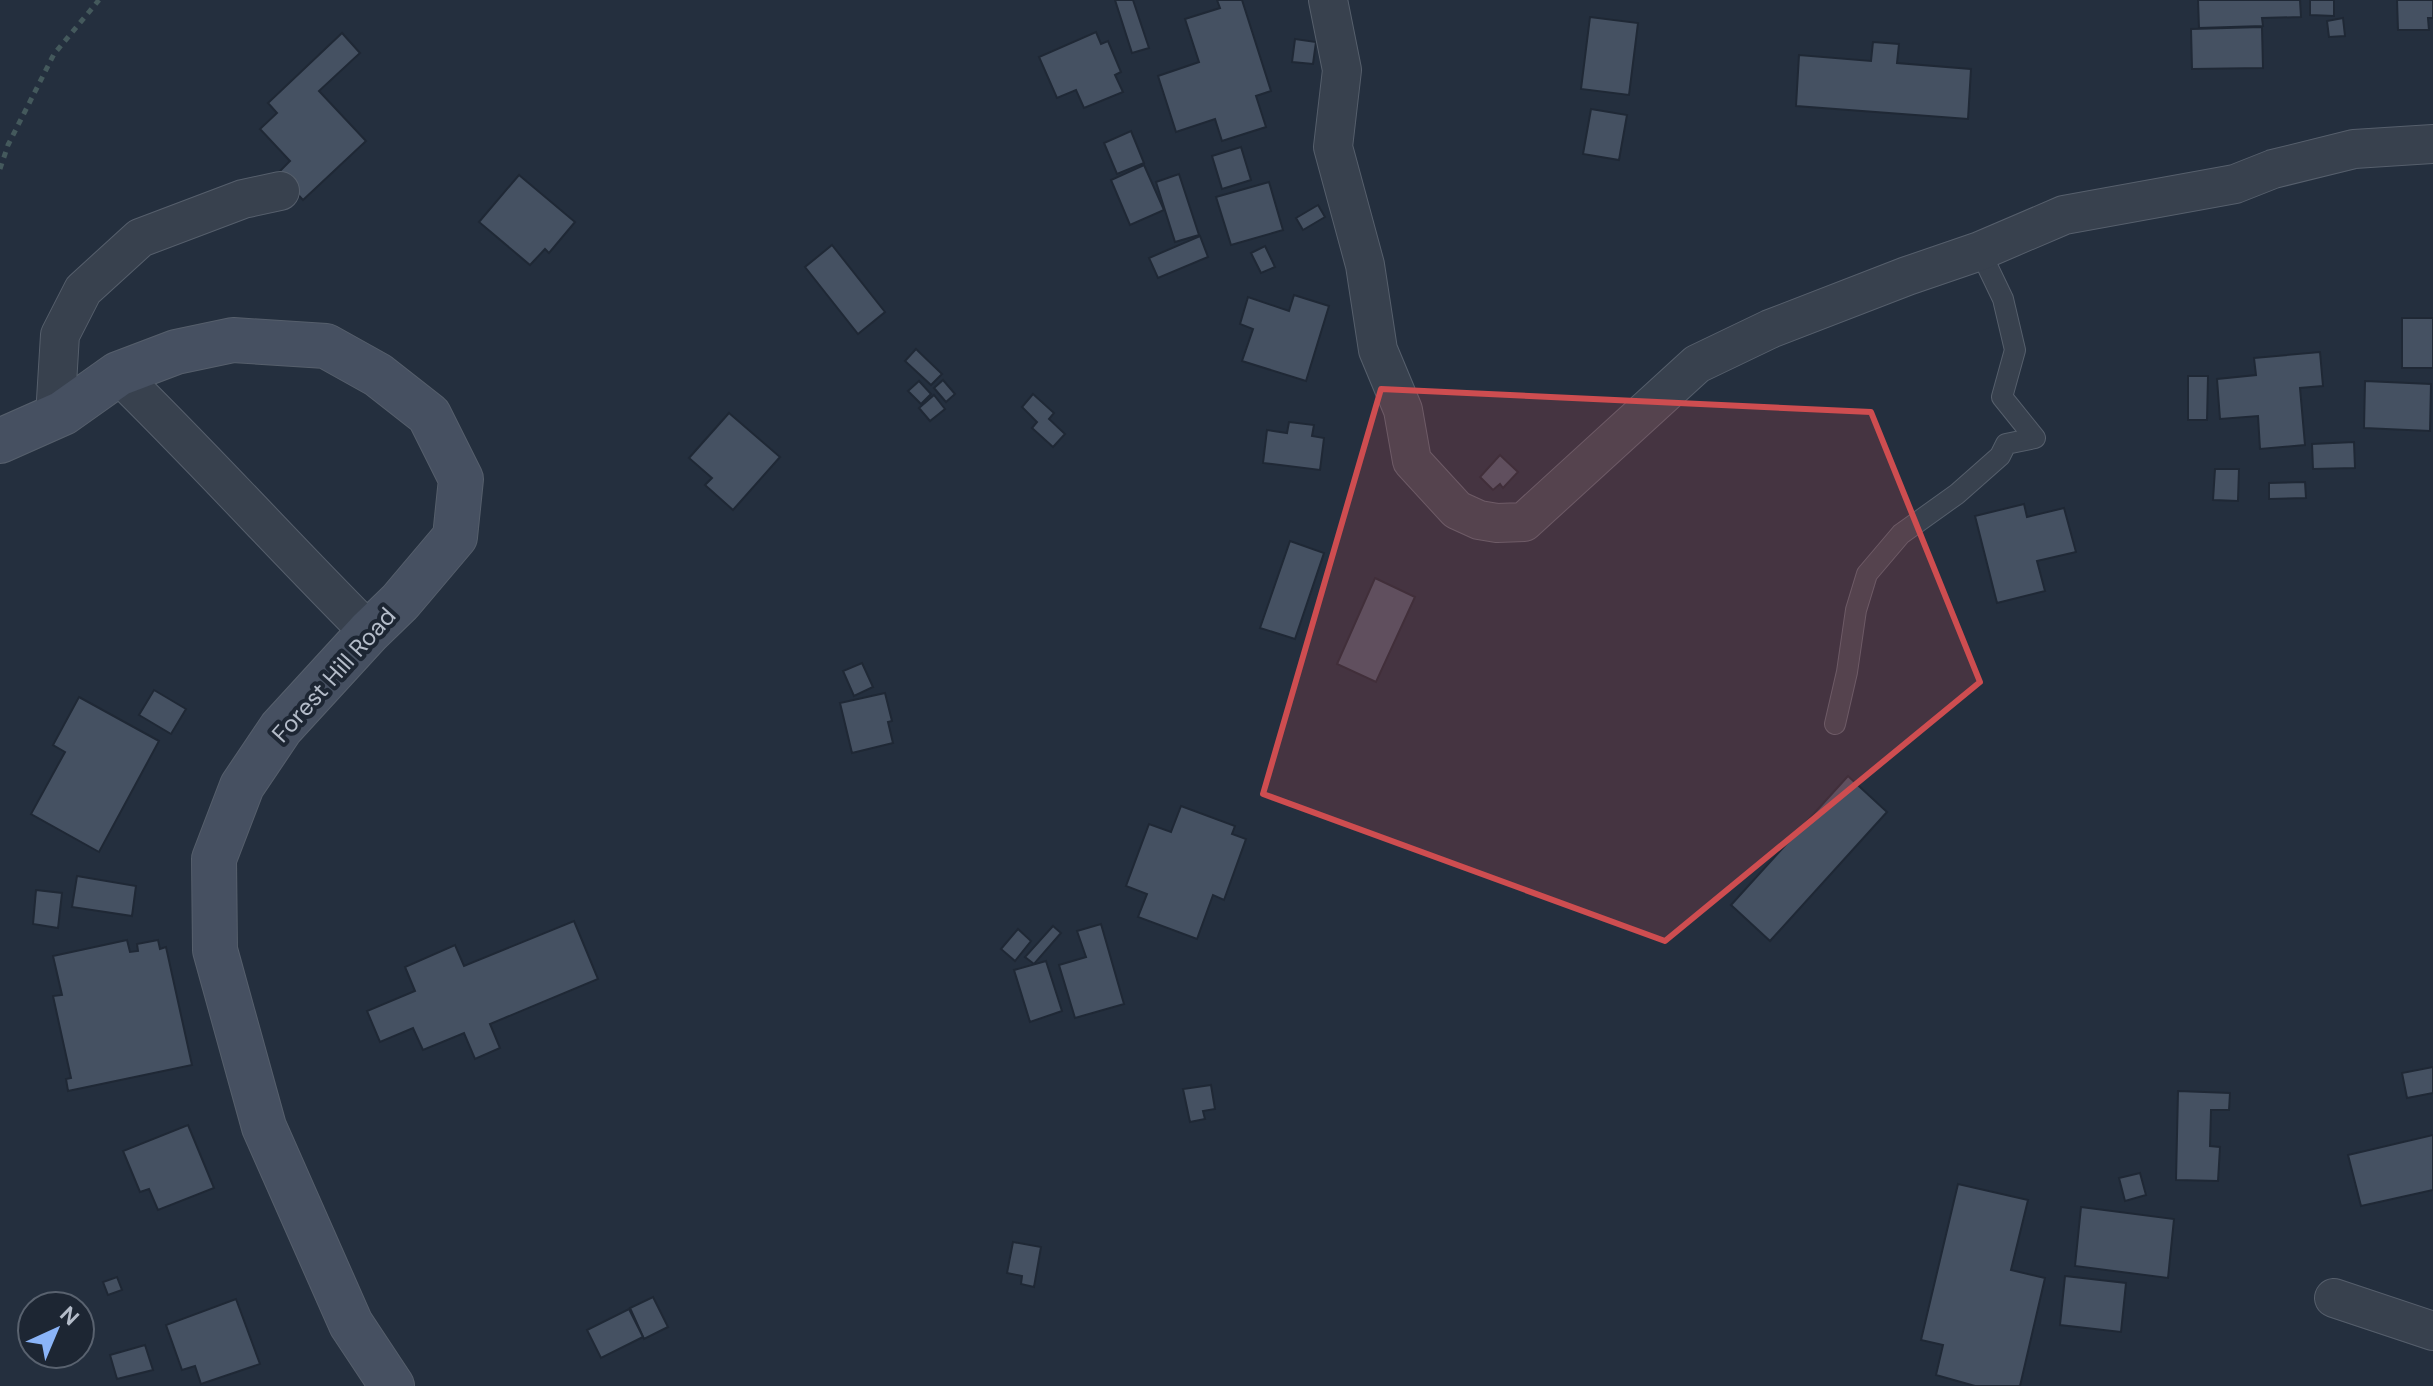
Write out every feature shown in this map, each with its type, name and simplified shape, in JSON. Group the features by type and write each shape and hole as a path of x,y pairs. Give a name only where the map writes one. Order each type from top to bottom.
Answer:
{"street":[{"path":"1328,0 1342,70 1333,147 1365,265 1378,350 1403,410 1412,461 1457,510 1479,520 1508,524 1524,522 1697,364 1770,329 1980,251 2064,215 2235,184 2273,169 2354,149 2433,144"},
{"path":"55,416 60,335 83,290 140,238 243,199 280,191"},
{"name":"Forest Hill Road","path":"0,441 55,416 118,374 176,352 233,340 326,346 378,375 429,415 461,479 455,537 400,602 281,728 242,786 214,859 215,950 264,1127 351,1324 392,1386"},
{"path":"118,374 232,487 369,632"},
{"path":"2334,1298 2433,1331"}],"lane":[{"path":"1835,724 1856,610 1867,574 1901,534 1957,494 2000,456 2006,444 2035,438 2002,397 2015,350 2003,299 1980,251"}],"path":[{"path":"0,169 8,145 54,54 99,0"}],"highlighted area":[{"path":"1381,389 1871,412 1980,682 1665,941 1263,794"}],"building":[{"path":"1115,0 1133,0 1149,48 1132,53"},
{"path":"1217,0 1242,0 1271,91 1256,96 1266,127 1222,141 1215,119 1176,132 1158,76 1199,62 1185,19 1220,8"},
{"path":"2198,0 2300,0 2301,17 2262,18 2263,26 2199,28"},
{"path":"2310,0 2334,0 2334,16 2310,15"},
{"path":"2397,0 2433,0 2433,18 2428,18 2429,30 2398,30"},
{"path":"1590,17 1638,23 1629,95 1581,89"},
{"path":"2343,18 2345,36 2329,37 2327,21"},
{"path":"2262,27 2263,68 2192,69 2191,29"},
{"path":"1096,32 1101,44 1108,41 1121,72 1115,75 1123,92 1084,108 1076,90 1057,98 1039,57"},
{"path":"342,33 360,53 319,91 366,141 303,200 278,173 290,161 260,129 277,113 268,103"},
{"path":"1295,39 1316,42 1313,64 1292,62"},
{"path":"1873,42 1899,44 1897,63 1971,69 1968,119 1796,106 1799,55 1871,61"},
{"path":"1591,109 1627,115 1619,160 1583,154"},
{"path":"1131,131 1144,163 1117,174 1104,143"},
{"path":"1241,147 1251,180 1222,189 1212,156"},
{"path":"1144,165 1164,210 1130,225 1111,180"},
{"path":"1179,174 1199,235 1175,242 1156,182"},
{"path":"519,175 575,222 549,253 545,249 530,265 479,222"},
{"path":"1269,182 1283,230 1231,245 1216,197"},
{"path":"1318,205 1325,217 1303,230 1296,218"},
{"path":"1200,236 1208,257 1158,278 1149,258"},
{"path":"832,245 885,312 858,334 805,267"},
{"path":"1265,246 1275,267 1261,273 1251,253"},
{"path":"1294,295 1329,306 1306,381 1242,361 1253,329 1240,324 1248,297 1289,311"},
{"path":"2402,318 2433,318 2433,368 2402,368"},
{"path":"916,349 942,374 931,385 905,361"},
{"path":"2320,352 2323,386 2300,388 2305,445 2260,449 2258,416 2220,419 2217,379 2256,375 2254,358"},
{"path":"2188,376 2208,376 2207,420 2188,420"},
{"path":"943,380 955,394 946,402 934,388"},
{"path":"919,381 931,394 921,404 908,391"},
{"path":"2365,381 2431,384 2430,431 2364,428"},
{"path":"1033,394 1054,413 1049,419 1065,434 1053,447 1032,428 1037,422 1022,407"},
{"path":"934,395 945,409 930,421 919,408"},
{"path":"729,413 780,457 733,510 705,485 712,478 689,458"},
{"path":"1289,422 1314,425 1312,436 1324,438 1320,470 1263,463 1267,430 1287,433"},
{"path":"2354,442 2355,468 2313,469 2312,444"},
{"path":"1500,455 1518,472 1503,488 1500,484 1493,490 1480,477"},
{"path":"2215,469 2239,469 2238,501 2213,500"},
{"path":"2305,482 2306,498 2269,499 2269,483"},
{"path":"2024,504 2027,517 2064,508 2076,552 2037,561 2045,591 1997,603 1975,516"},
{"path":"1290,541 1324,553 1295,639 1260,628"},
{"path":"1375,578 1415,597 1376,682 1337,664"},
{"path":"862,663 873,687 854,696 843,671"},
{"path":"154,690 186,709 171,734 139,715"},
{"path":"885,693 892,721 888,722 893,743 852,753 840,703"},
{"path":"79,697 159,741 99,852 31,814 65,752 53,745"},
{"path":"1848,776 1887,812 1770,941 1731,905"},
{"path":"1181,806 1235,826 1232,834 1246,839 1224,900 1213,895 1197,939 1138,917 1147,894 1126,886 1149,824 1171,832"},
{"path":"77,876 136,886 132,916 72,907"},
{"path":"36,890 62,893 58,928 33,924"},
{"path":"574,921 598,979 490,1024 500,1048 475,1059 464,1033 423,1050 413,1028 380,1042 367,1011 415,991 405,967 455,945 464,966"},
{"path":"1101,924 1124,1004 1075,1018 1059,965 1086,957 1077,931"},
{"path":"1053,926 1061,933 1034,964 1025,957"},
{"path":"1018,929 1031,941 1015,961 1001,949"},
{"path":"127,940 130,952 138,951 137,944 158,940 160,949 166,947 192,1065 68,1091 66,1079 71,1078 53,996 62,995 53,956"},
{"path":"1046,961 1062,1011 1030,1022 1014,970"},
{"path":"2433,1067 2433,1093 2407,1098 2402,1073"},
{"path":"1211,1085 1215,1109 1203,1111 1205,1119 1190,1122 1183,1089"},
{"path":"2178,1091 2230,1093 2229,1110 2211,1110 2210,1146 2220,1147 2218,1181 2176,1180"},
{"path":"188,1125 214,1188 158,1210 149,1189 140,1192 123,1151"},
{"path":"2433,1135 2433,1190 2361,1206 2348,1155"},
{"path":"2140,1173 2146,1195 2125,1201 2119,1178"},
{"path":"1958,1184 2028,1200 2011,1270 2045,1278 2020,1386 1975,1386 1936,1375 1943,1345 1921,1340"},
{"path":"2081,1207 2174,1219 2168,1278 2075,1266"},
{"path":"1013,1242 1041,1247 1034,1287 1021,1284 1022,1276 1007,1273"},
{"path":"2065,1276 2126,1283 2121,1332 2060,1325"},
{"path":"117,1277 122,1290 108,1295 103,1282"},
{"path":"653,1297 668,1327 644,1339 630,1308"},
{"path":"236,1299 260,1364 201,1384 195,1366 182,1370 166,1325"},
{"path":"629,1309 643,1337 601,1358 587,1330"},
{"path":"145,1345 153,1370 117,1379 110,1355"}]}
